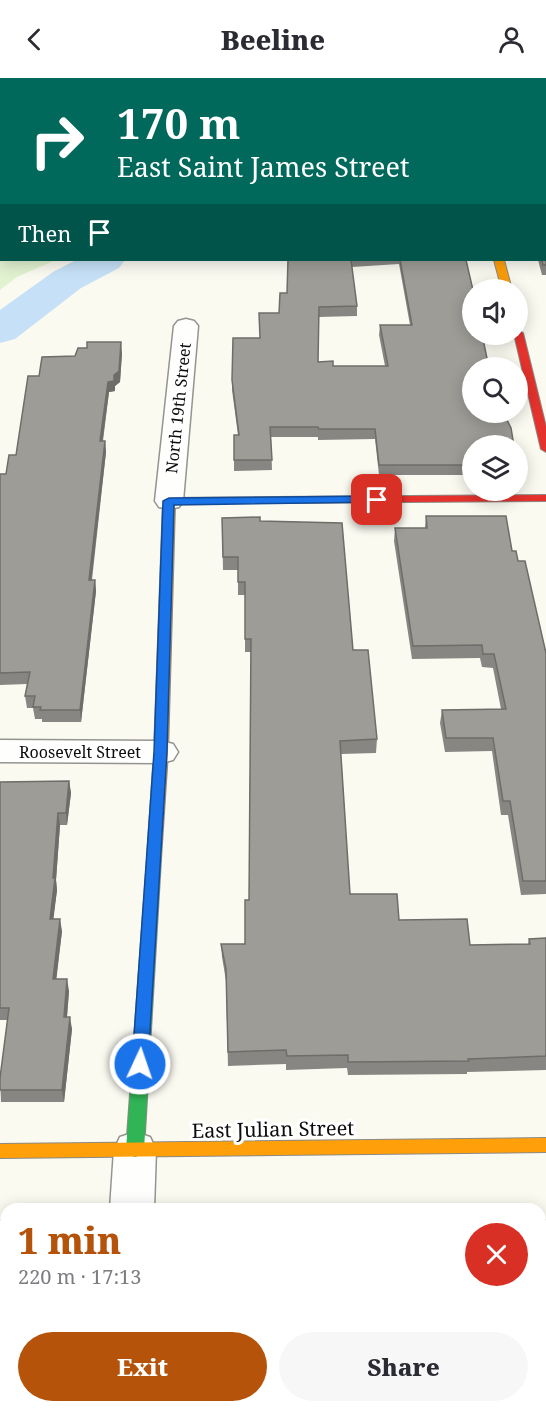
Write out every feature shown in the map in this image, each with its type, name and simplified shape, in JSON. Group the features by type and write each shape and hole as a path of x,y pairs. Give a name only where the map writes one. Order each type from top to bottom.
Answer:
{"street":[{"path":"499,261 504,279"},
{"name":"North 19th Street","path":"132,1203 160,752 169,501 186,326"},
{"path":"521,345 546,449"},
{"path":"169,501 546,498"},
{"name":"Roosevelt Street","path":"0,752 160,752"},
{"name":"East Julian Street","path":"0,1150 546,1145"}],"green space":[{"path":"0,261 54,261 17,277 0,290"}],"building":[{"path":"288,261 351,261 357,306 319,307 318,362 333,361 333,366 388,366 380,325 412,325 400,261 466,261 470,279 462,279 462,345 484,345 487,357 462,357 462,423 508,423 512,435 462,435 462,465 379,465 375,429 270,427 272,460 234,460 234,435 239,435 232,380 233,338 260,338 259,313 279,313 280,293 287,293"},
{"path":"87,342 121,342 119,371 114,375 114,381 108,382 100,441 105,441 89,580 95,580 80,710 40,710 41,707 33,707 35,696 25,696 30,672 0,673 0,474 6,474 9,455 16,455 28,376 39,376 42,357 75,356 78,348 87,348"},
{"path":"426,516 506,516 512,551 516,551 518,561 525,561 546,653 546,881 523,881 510,801 503,801 493,738 446,738 442,710 506,709 494,654 483,654 482,645 413,646 395,528 427,528"},
{"path":"260,517 260,521 342,523 353,650 368,650 377,739 340,741 350,894 397,894 399,920 467,919 470,945 530,944 529,939 546,938 546,1056 468,1059 469,1061 348,1062 348,1055 287,1056 286,1050 228,1052 226,969 221,944 245,944 245,900 249,900 251,639 245,639 245,582 238,582 238,557 223,557 222,518"},
{"path":"69,781 66,813 58,813 53,878 55,878 50,919 60,919 53,979 67,979 64,1017 70,1017 62,1090 0,1090 9,1008 0,1008 0,782"}],"waterway":[{"path":"0,330 67,280 103,261"}],"traffic: fast":[{"path":"135,1150 154,859"}],"traffic: slow":[{"path":"499,261 504,279"},
{"path":"154,859 161,752 169,501 275,500"},
{"path":"0,1151 546,1145"}],"traffic: jam":[{"path":"521,345 546,449"},
{"path":"275,500 546,498"}],"route":[{"path":"140,1064 160,752 169,501 377,500"}]}
